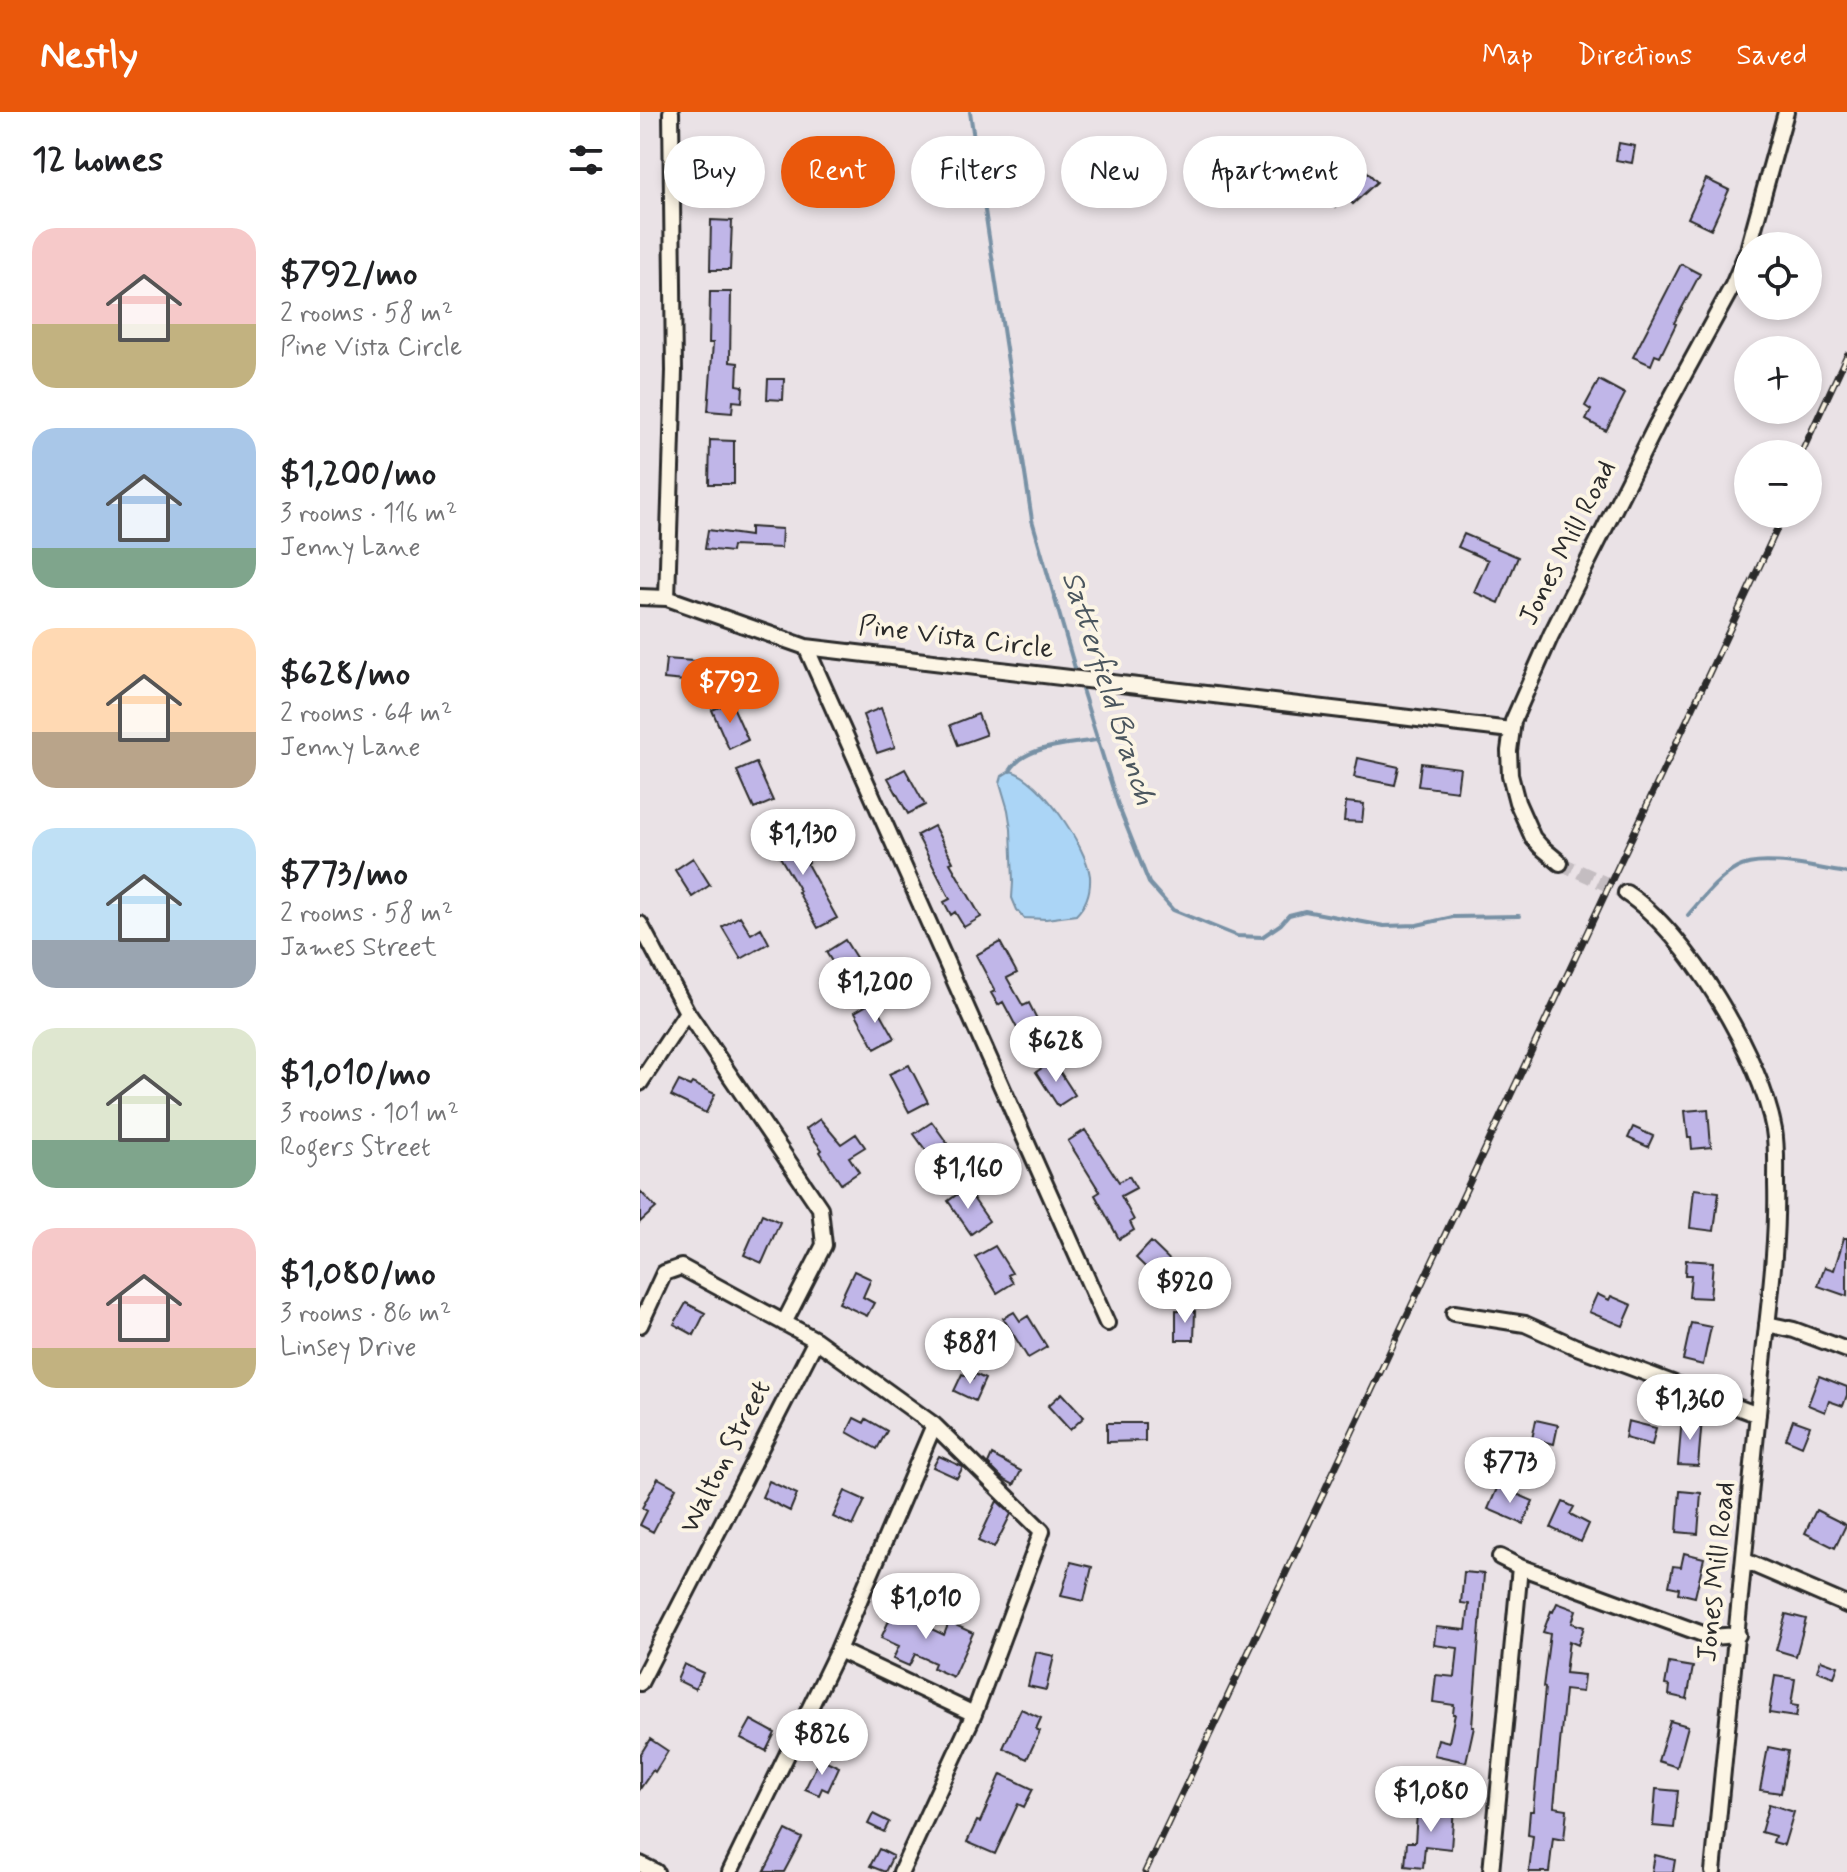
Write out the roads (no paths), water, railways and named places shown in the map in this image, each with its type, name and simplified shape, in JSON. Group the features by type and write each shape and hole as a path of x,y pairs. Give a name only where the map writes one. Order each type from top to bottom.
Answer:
{"street":[{"path":"667,598 674,371 671,112"},
{"name":"Jones Mill Road","path":"1753,232 1786,112"},
{"name":"Jones Mill Road","path":"1560,863 1533,838 1522,815 1510,775 1511,730 1516,712 1551,635 1657,424 1734,283"},
{"name":"Pine Vista Circle","path":"640,597 667,598 806,647 1511,730"},
{"path":"806,647 1107,1323"},
{"name":"Jones Mill Road","path":"1626,893 1647,907 1665,925 1720,1002 1759,1078 1775,1141 1777,1221 1713,1872"},
{"path":"640,924 687,1012 820,1208 824,1245 784,1323"},
{"path":"640,1083 687,1012"},
{"path":"640,1325 664,1273 681,1267 816,1340 934,1425 1042,1531 974,1714 901,1872"},
{"path":"1454,1313 1525,1324 1574,1346 1758,1415"},
{"path":"1767,1324 1794,1330 1847,1350"},
{"name":"Walton Street","path":"640,1683 816,1340"},
{"path":"730,1872 838,1650 934,1425"},
{"path":"1500,1557 1711,1637 1738,1635"},
{"path":"1745,1561 1847,1605"},
{"path":"1491,1872 1520,1567"},
{"path":"838,1650 974,1714"},
{"path":"640,1864 656,1872"}],"water":[{"path":"1010,771 1035,786 1060,814 1087,863 1089,892 1076,915 1024,918 1017,910 1012,898 1011,829 1000,783 1002,776"}],"waterway":[{"name":"Satterfield Branch","path":"970,112 1032,520 1077,675"},
{"name":"Satterfield Branch","path":"1080,683 1118,805 1149,883 1173,910 1237,936 1262,937 1289,915 1305,911 1384,926 1417,925 1453,917 1519,916"},
{"path":"1010,771 1017,762 1036,751 1096,740"},
{"name":"Satterfield Branch","path":"1688,915 1723,878 1747,864 1775,862 1847,873"}],"tunnel":[{"path":"1560,863 1626,893"}],"railway":[{"path":"1808,440 1847,355"},
{"path":"1145,1872 1777,528"}]}
